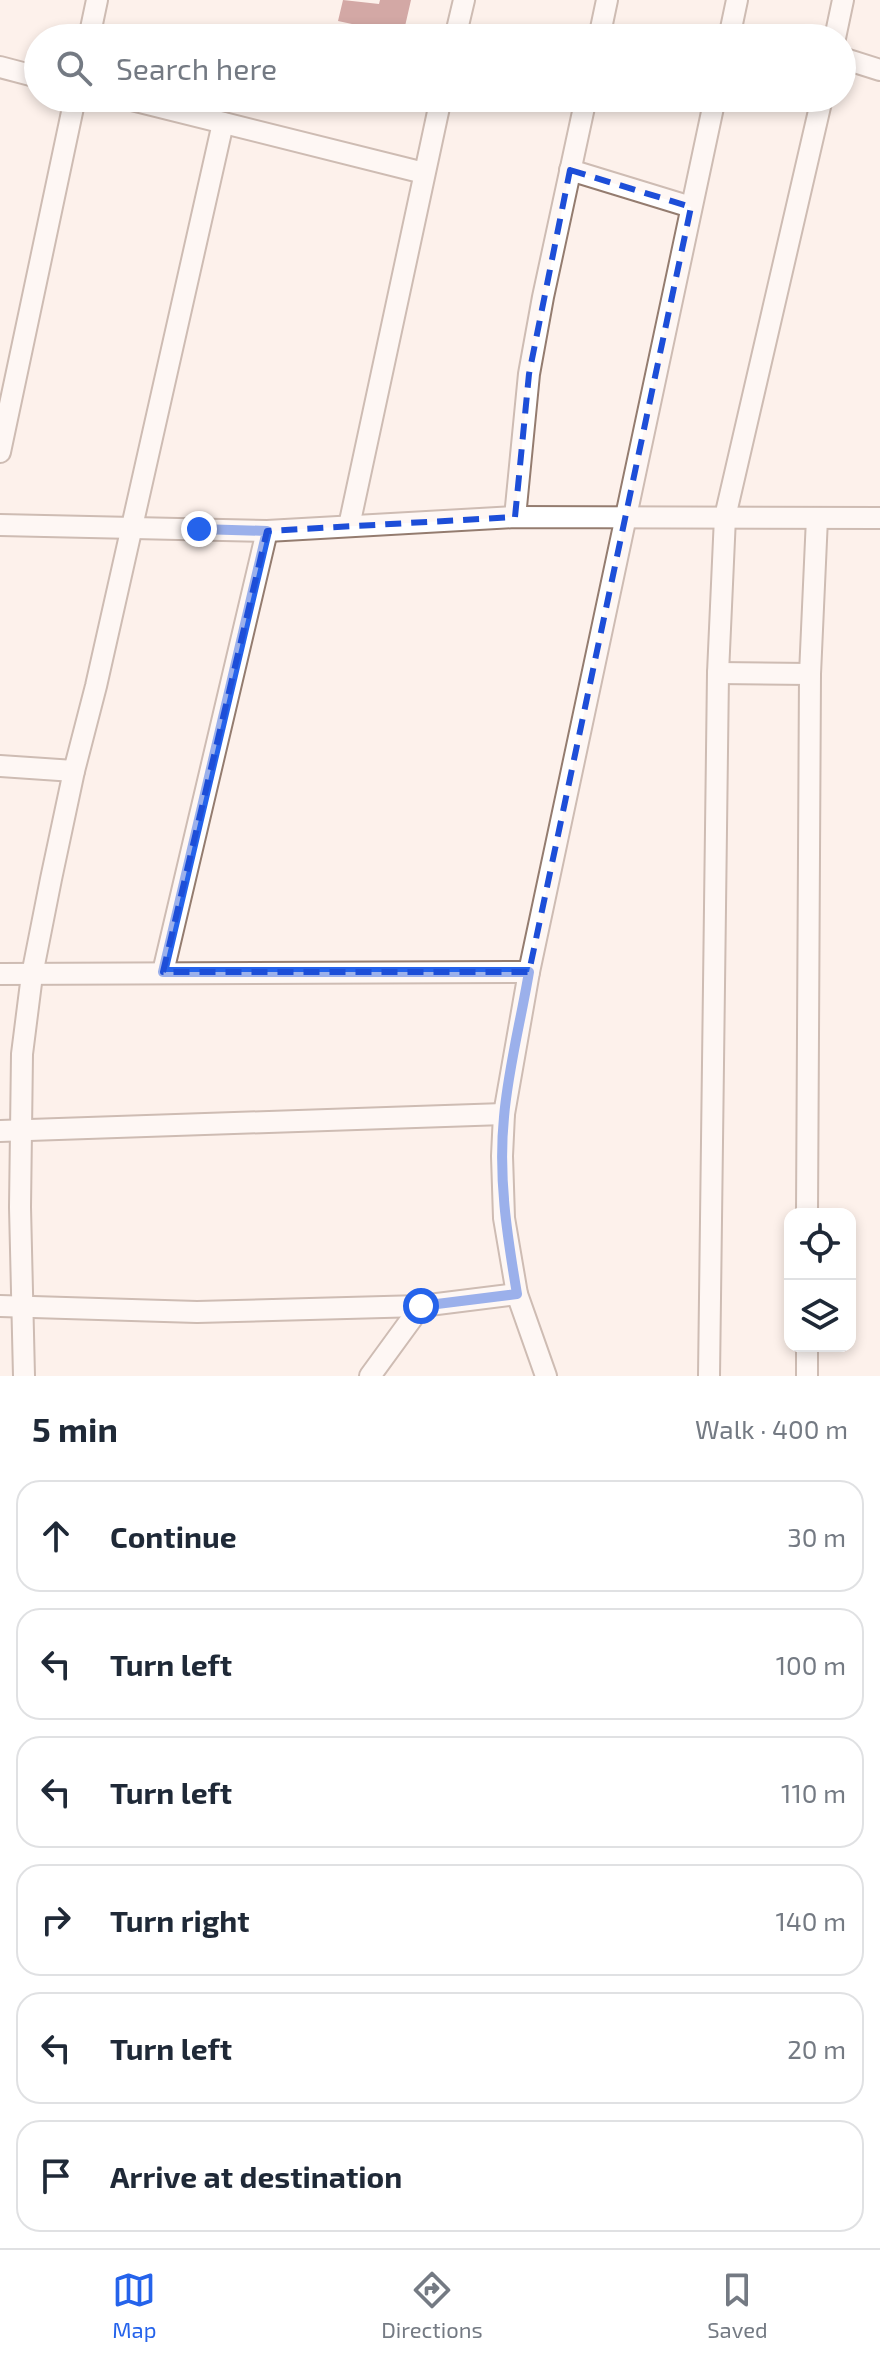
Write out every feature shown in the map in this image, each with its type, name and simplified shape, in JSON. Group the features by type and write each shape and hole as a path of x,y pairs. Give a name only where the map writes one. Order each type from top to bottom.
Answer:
{"street":[{"path":"92,24 97,0"},
{"path":"458,24 464,0"},
{"path":"602,24 607,0"},
{"path":"732,24 737,0"},
{"path":"838,24 843,0"},
{"path":"856,62 880,70"},
{"path":"0,67 24,73"},
{"path":"0,452 72,112"},
{"path":"179,112 424,173"},
{"path":"349,526 438,112"},
{"path":"515,517 529,374 583,112"},
{"path":"546,1376 517,1294 504,1218 504,1114 529,972 712,112"},
{"path":"709,1376 718,673 725,517 819,112"},
{"path":"24,1376 23,1306 10,1131 32,975 74,771 223,123"},
{"path":"570,170 691,207"},
{"path":"0,525 267,531 515,517 880,518"},
{"path":"807,1208 810,674 817,518"},
{"path":"163,972 267,531"},
{"path":"718,673 810,674"},
{"path":"0,766 74,771"},
{"path":"0,974 529,972"},
{"path":"10,1131 504,1114"},
{"path":"0,1306 197,1312 421,1306 517,1294"},
{"path":"370,1376 421,1306"},
{"path":"807,1352 807,1376"}],"highlighted area":[{"path":"570,170 691,207 529,972 163,972 267,531 515,517 529,374"}],"building":[{"path":"343,0 379,4 380,0 411,0 406,24 338,21"}],"route":[{"path":"199,529 267,531 163,972 529,972 504,1114 502,1156 504,1218 517,1294 421,1306"}]}
